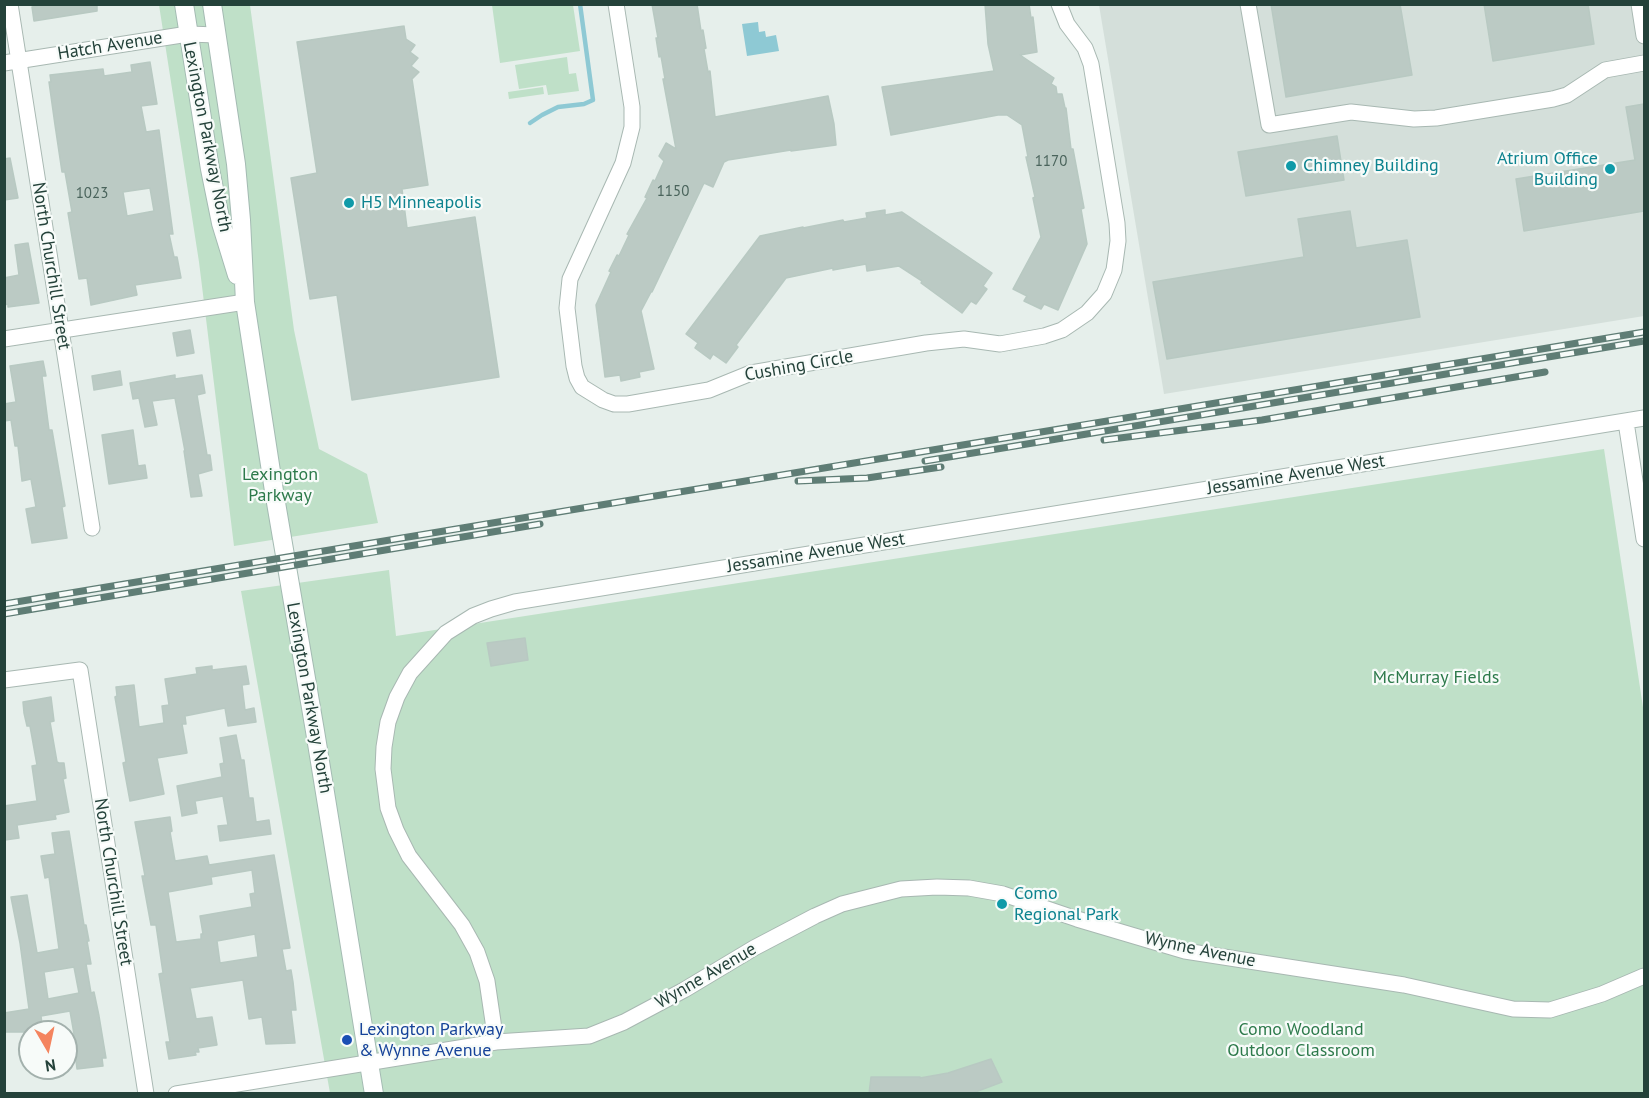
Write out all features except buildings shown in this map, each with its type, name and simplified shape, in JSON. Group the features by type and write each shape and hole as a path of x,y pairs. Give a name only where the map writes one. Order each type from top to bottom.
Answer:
{"main road":[{"name":"Lexington Parkway North","path":"184,4 214,190 221,223 245,302"},
{"name":"Lexington Parkway North","path":"212,4 236,164 245,302 274,491 375,1094"}],"street":[{"name":"North Churchill Street","path":"10,4 11,62 62,330 92,528"},
{"name":"Cushing Circle","path":"616,4 632,107 629,146 570,279 567,308 577,378 582,387 614,404 627,404 709,390 751,373 926,344 964,339 1000,344 1044,336 1062,330 1087,313 1104,294 1114,270 1118,241 1117,223 1091,64 1085,48 1066,24 1059,4"},
{"path":"1248,4 1269,125 1351,112 1414,119 1436,118 1553,99 1567,95 1605,70 1644,63"},
{"path":"1639,4 1644,36"},
{"name":"Hatch Avenue","path":"11,62 188,34 217,34"},
{"path":"4,339 245,302"},
{"name":"Jessamine Avenue West","path":"496,1042 487,981 477,952 462,925 409,856 388,808 383,769 388,722 397,697 410,673 446,633 473,616 515,602 1644,418"},
{"path":"1626,422 1644,539"},
{"name":"North Churchill Street","path":"4,680 80,670 146,1094"},
{"name":"Wynne Avenue","path":"176,1094 496,1042 589,1036 624,1022 684,990 754,948 842,904 901,889 969,888 1003,894 1185,951 1404,985 1513,1009 1550,1010 1602,994 1644,976"}],"shaded area":[{"path":"1099,5 1644,5 1644,316 1164,394"}],"green space":[{"name":"Lexington Parkway","path":"159,5 250,5 294,330 319,449 367,474 378,523 234,546 199,262"},
{"path":"492,5 573,5 580,51 500,63"},
{"path":"567,57 569,74 576,73 579,91 548,95 546,85 519,89 515,65"},
{"path":"543,87 544,94 509,99 508,92"},
{"name":"Como Regional Park","path":"1604,449 1644,714 1644,1093 330,1093 241,591 389,570 396,636"}],"water":[{"path":"758,22 759,32 765,31 766,37 776,35 779,51 747,56 742,24"}],"waterway":[{"path":"530,123 558,107 584,104 593,100 580,4"}],"railway":[{"path":"4,604 1644,332"},
{"path":"925,461 1644,341"},
{"path":"1104,440 1262,420 1545,372"},
{"path":"798,481 867,478 941,467"},
{"path":"4,614 540,524"}],"place":[{"name":"Chimney Building","path":"1291,166"},
{"name":"Atrium Office Building","path":"1610,169"},
{"name":"H5 Minneapolis","path":"349,203"},
{"name":"Como Regional Park","path":"1002,904"},
{"name":"Lexington Parkway & Wynne Avenue","path":"347,1040"}],"park label":[{"name":"McMurray Fields","path":"1436,678"},
{"name":"Como Woodland Outdoor Classroom","path":"1301,1040"}]}
